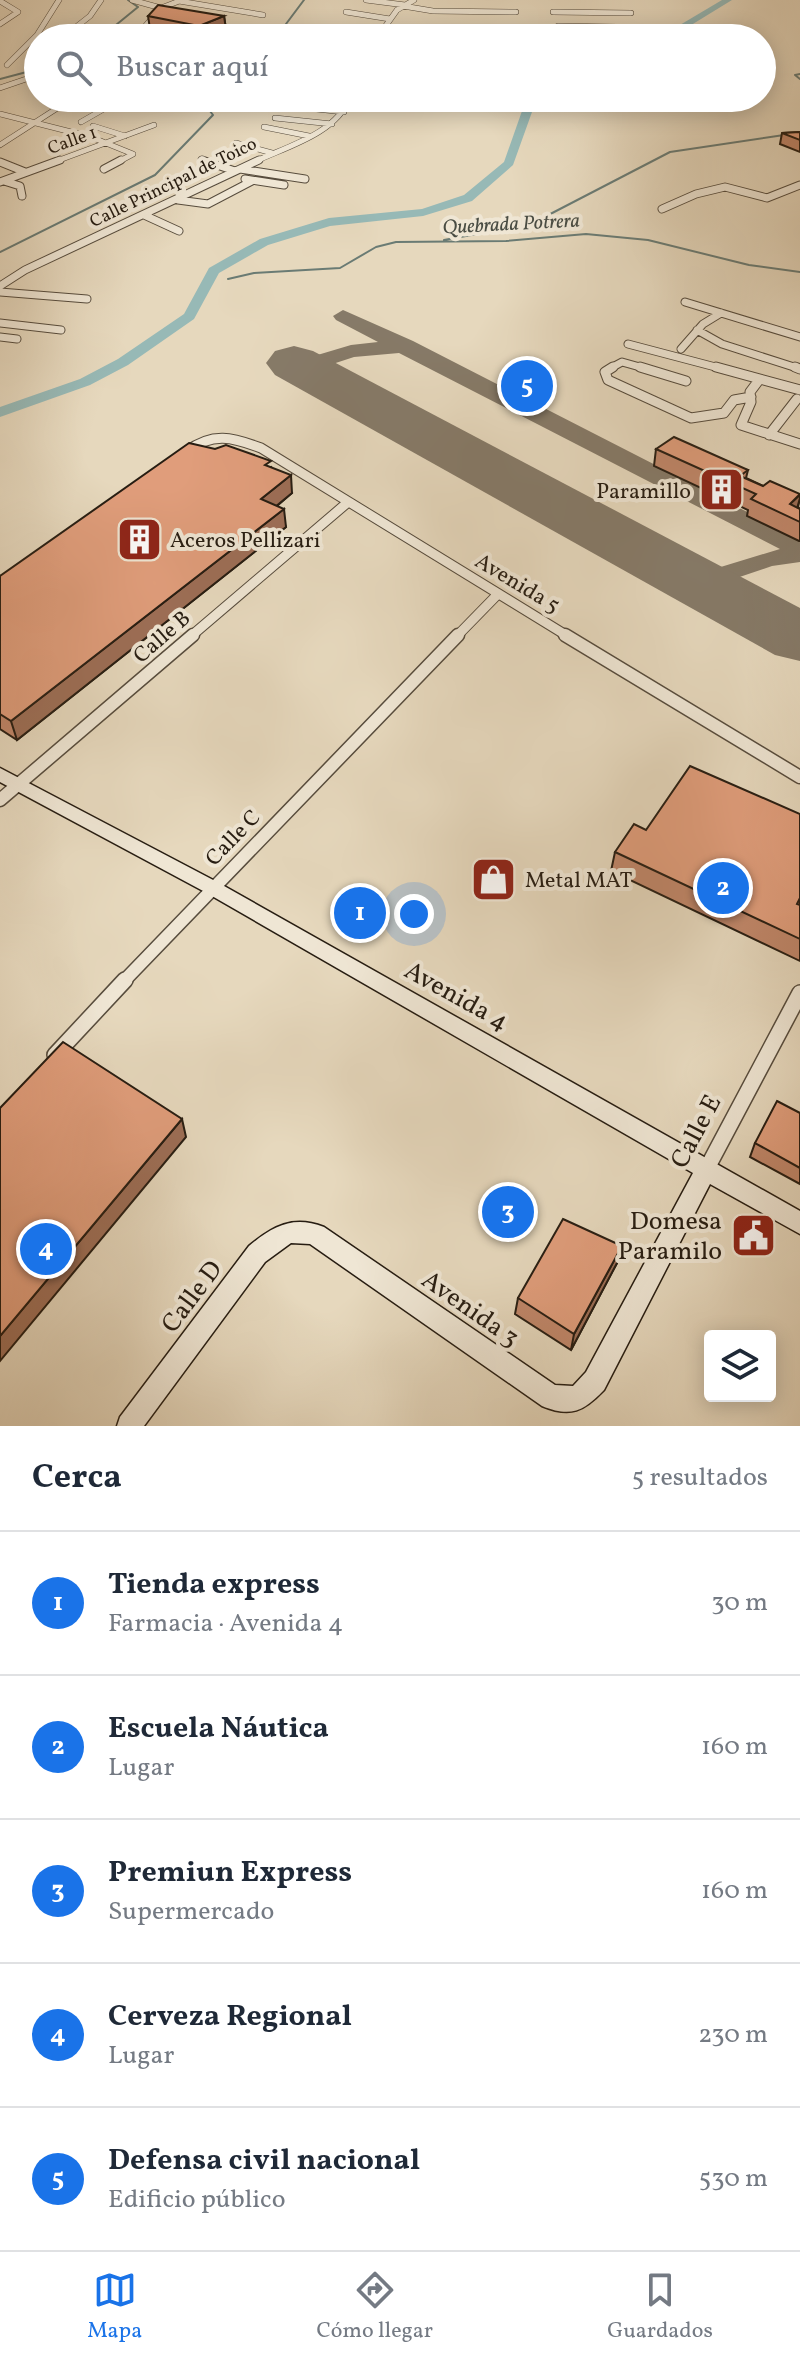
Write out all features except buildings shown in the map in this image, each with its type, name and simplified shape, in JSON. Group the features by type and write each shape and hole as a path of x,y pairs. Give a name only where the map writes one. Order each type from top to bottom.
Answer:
{"main road":[{"name":"Avenida 4","path":"0,774 211,887 705,1172 800,1223"},
{"name":"Calle E","path":"595,1381 705,1172"},
{"name":"Calle D","path":"129,1426 257,1254 283,1232 298,1229 316,1235"},
{"name":"Avenida 3","path":"316,1235 551,1397 578,1399 595,1381"}],"street":[{"path":"44,24 59,0"},
{"path":"80,24 101,0"},
{"path":"132,0 161,8"},
{"path":"366,0 433,11 516,12"},
{"path":"387,24 404,5 414,0"},
{"path":"551,0 557,24"},
{"path":"0,1 18,12 0,24"},
{"path":"147,24 161,8 181,1 263,15"},
{"path":"338,18 355,7"},
{"path":"346,12 390,19"},
{"path":"553,12 631,13"},
{"path":"7,65 24,53"},
{"path":"0,88 24,80"},
{"path":"0,145 54,112"},
{"path":"81,122 98,112"},
{"name":"Calle Principal de Toico","path":"0,289 25,270 333,124 344,112"},
{"path":"0,114 108,143 134,155 104,169"},
{"path":"275,118 333,124"},
{"name":"Calle 1","path":"2,181 154,125"},
{"path":"93,126 125,136"},
{"path":"264,127 309,136"},
{"path":"0,133 16,136"},
{"path":"236,143 272,153"},
{"path":"202,160 237,170 305,179"},
{"path":"0,162 25,172"},
{"path":"226,176 284,185"},
{"path":"2,181 20,186 22,196"},
{"path":"178,200 197,207 210,206 252,181"},
{"path":"662,209 696,194 725,187 767,198 800,185"},
{"path":"144,215 179,231"},
{"path":"0,289 87,299"},
{"path":"685,302 759,328 800,337"},
{"path":"681,349 697,330 721,313"},
{"path":"0,323 61,330"},
{"path":"697,330 722,344 800,369"},
{"path":"0,337 17,339"},
{"path":"628,344 799,393 769,435"},
{"path":"686,381 622,362 605,372 608,380 691,418 724,413 734,400 751,396 768,382"},
{"path":"751,396 741,425 800,444"},
{"name":"Avenida 5","path":"175,460 209,437 229,437 293,466 347,503 800,777"},
{"name":"Calle B","path":"0,800 347,503"},
{"name":"Calle C","path":"40,1071 211,887 498,594"},
{"name":"Calle E","path":"705,1172 800,993"}],"waterway":[{"path":"117,24 138,7 128,0"},
{"path":"286,24 304,0"},
{"path":"687,24 728,0"},
{"path":"0,79 24,73"},
{"path":"800,74 795,75 800,79"},
{"path":"0,252 155,175 213,115 211,112"},
{"path":"0,412 85,382 123,362 189,316 214,271 264,242 329,222 423,212 468,198 509,163 527,112"},
{"path":"444,240 531,224 670,152 784,135"},
{"name":"Quebrada Potrera","path":"228,279 254,273 340,268 376,247 396,242 506,241 586,234 648,240 749,265 800,272"}],"taxiway":[{"path":"343,316 402,346"},
{"path":"302,367 351,351 402,346"},
{"path":"402,346 800,549"},
{"path":"698,583 767,559 800,554"}],"runway":[{"path":"294,363 800,638"}],"place":[{"name":"Defensa civil nacional","path":"527,386"},
{"name":"Paramillo","path":"722,490"},
{"name":"Aceros Pellizari","path":"139,539"},
{"name":"Metal MAT","path":"494,879"},
{"name":"Escuela Náutica","path":"723,888"},
{"name":"Tienda express","path":"360,913"},
{"name":"Premiun Express","path":"508,1212"},
{"name":"Domesa Paramilo","path":"753,1235"},
{"name":"Cerveza Regional","path":"46,1249"}]}
